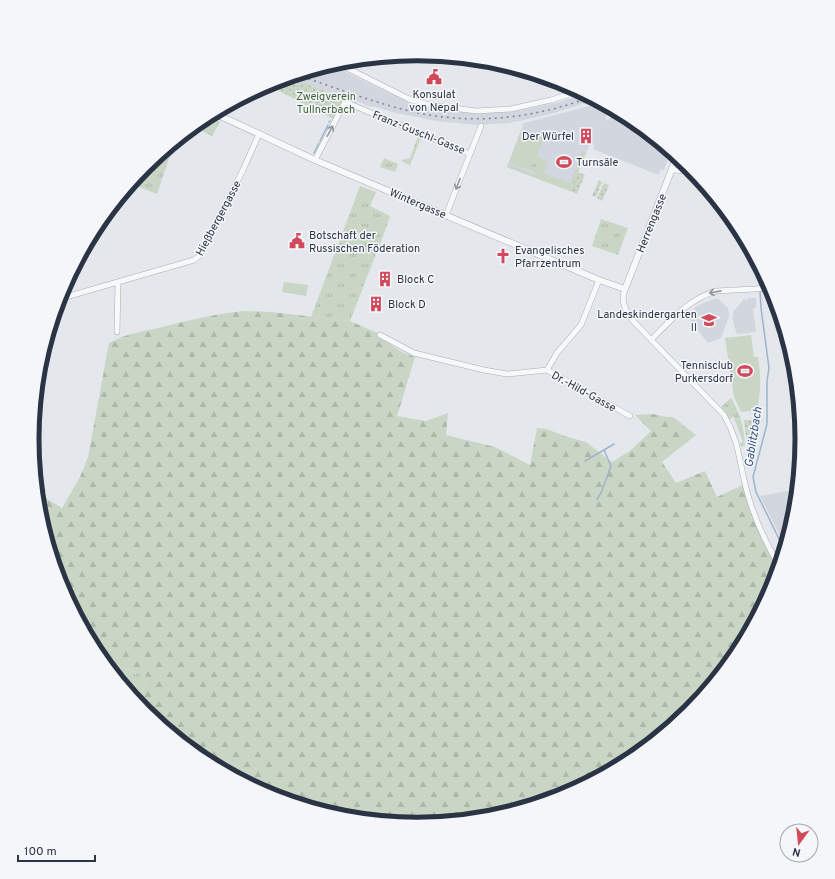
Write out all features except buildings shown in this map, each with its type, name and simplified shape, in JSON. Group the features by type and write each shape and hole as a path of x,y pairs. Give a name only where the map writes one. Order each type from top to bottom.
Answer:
{"street":[{"path":"346,68 409,98 429,105 476,111 518,107 552,100 571,94"},
{"name":"Franz-Guschl-Gasse","path":"315,160 345,102 470,154"},
{"name":"Wintergasse","path":"221,116 315,160 599,280 625,289"},
{"path":"446,215 481,126"},
{"name":"Hießbergergasse","path":"67,297 194,260 199,256 259,134"},
{"name":"Herrengasse","path":"625,289 674,162"},
{"path":"671,170 683,171"},
{"name":"Dr.-Hild-Gasse","path":"599,280 581,325 557,353 547,370 630,416"},
{"path":"117,332 118,282"},
{"path":"625,289 623,300 627,312 724,415 729,423 738,447 753,511 776,560"},
{"path":"652,339 678,313 699,298 716,291 764,289"},
{"path":"380,335 414,353 484,370 507,374 547,370"}],"shaded area":[{"path":"340,69 410,103 424,108 441,111 475,113 519,111 577,96 589,102 551,114 519,121 477,125 437,121 396,113 368,106 357,101 356,103 311,85 298,85 291,83"},
{"path":"594,105 606,112 605,121 614,116 628,125 651,141 668,160 664,170 661,169 658,175 593,149 595,145 590,144 570,191 507,167 524,123"},
{"name":"Landeskindergarten II","path":"717,298 728,308 729,316 721,338 708,343 688,318 696,312 694,308"},
{"path":"748,298 756,298 756,308 753,308 756,332 737,334 733,322 733,312 744,299 748,300"},
{"path":"793,490 782,540 760,496"}],"green space":[{"name":"Zweigverein Tullnerbach","path":"301,82 344,97 333,119 276,89 291,83 298,85"},
{"path":"215,120 220,122 212,136 202,131 204,127"},
{"path":"521,130 541,137 529,170 509,162"},
{"path":"546,131 537,157 548,162 544,173 537,171 536,173 529,170 541,137 534,135"},
{"path":"418,137 421,138 410,165 401,161 410,158"},
{"path":"655,145 670,157 666,157"},
{"path":"582,151 586,153 573,184 570,183"},
{"path":"168,155 170,156 157,194 137,186"},
{"path":"384,158 398,164 395,172 380,167"},
{"path":"508,164 535,175 537,171 573,184 570,191 507,167"},
{"path":"578,172 585,175 577,194 570,191"},
{"path":"599,180 602,182 596,197 592,196"},
{"path":"604,183 609,185 602,201 597,198"},
{"path":"360,186 376,192 370,206 390,216 386,228 350,321 311,317"},
{"path":"601,219 628,228 618,255 592,246"},
{"path":"284,282 308,285 306,296 282,292"},
{"path":"244,311 271,312 350,321 382,335 378,336 400,351 415,357 397,416 426,421 448,413 446,435 495,447 530,465 537,428 547,429 564,436 586,442 612,462 630,451 651,431 635,415 652,414 673,417 696,435 662,462 676,483 705,471 717,497 743,485 763,540 775,564 757,607 732,650 718,670 685,707 648,740 628,754 585,779 562,789 539,798 491,811 467,815 418,818 368,815 344,811 296,798 273,789 250,779 207,754 168,724 140,697 148,677 122,667 110,660 103,650 78,607 59,561 46,513 43,497 62,508 80,477 88,457 109,343 142,331"},
{"name":"Tennisclub Purkersdorf","path":"751,335 754,357 758,357 759,364 759,397 757,410 741,412 734,397 725,338"},
{"path":"731,398 743,426 745,445 741,447 740,443 743,442 734,418 733,417 730,419 721,407"},
{"path":"744,420 762,420 753,447 747,445"},
{"path":"110,660 122,667 148,677 140,697"}],"waterway":[{"path":"320,141 328,125"},
{"path":"314,153 319,143"},
{"name":"Gablitzbach","path":"760,287 761,281"},
{"name":"Gablitzbach","path":"760,290 769,368 767,381 767,424 753,477 756,492 781,543"},
{"path":"597,499 601,493 611,466 604,450 614,444"},
{"path":"585,461 604,450"}],"railway":[{"path":"306,78 372,100 418,113 462,119 484,119 527,114 548,110 584,99"}],"place":[{"name":"Konsulat von Nepal","path":"434,77"},
{"name":"Der Würfel","path":"586,136"},
{"name":"Turnsäle","path":"564,162"},
{"name":"Botschaft der Russischen Föderation","path":"297,241"},
{"name":"Evangelisches Pfarrzentrum","path":"503,256"},
{"name":"Block C","path":"385,279"},
{"name":"Block D","path":"376,304"},
{"name":"Landeskindergarten II","path":"709,320"},
{"name":"Tennisclub Purkersdorf","path":"745,371"}]}
